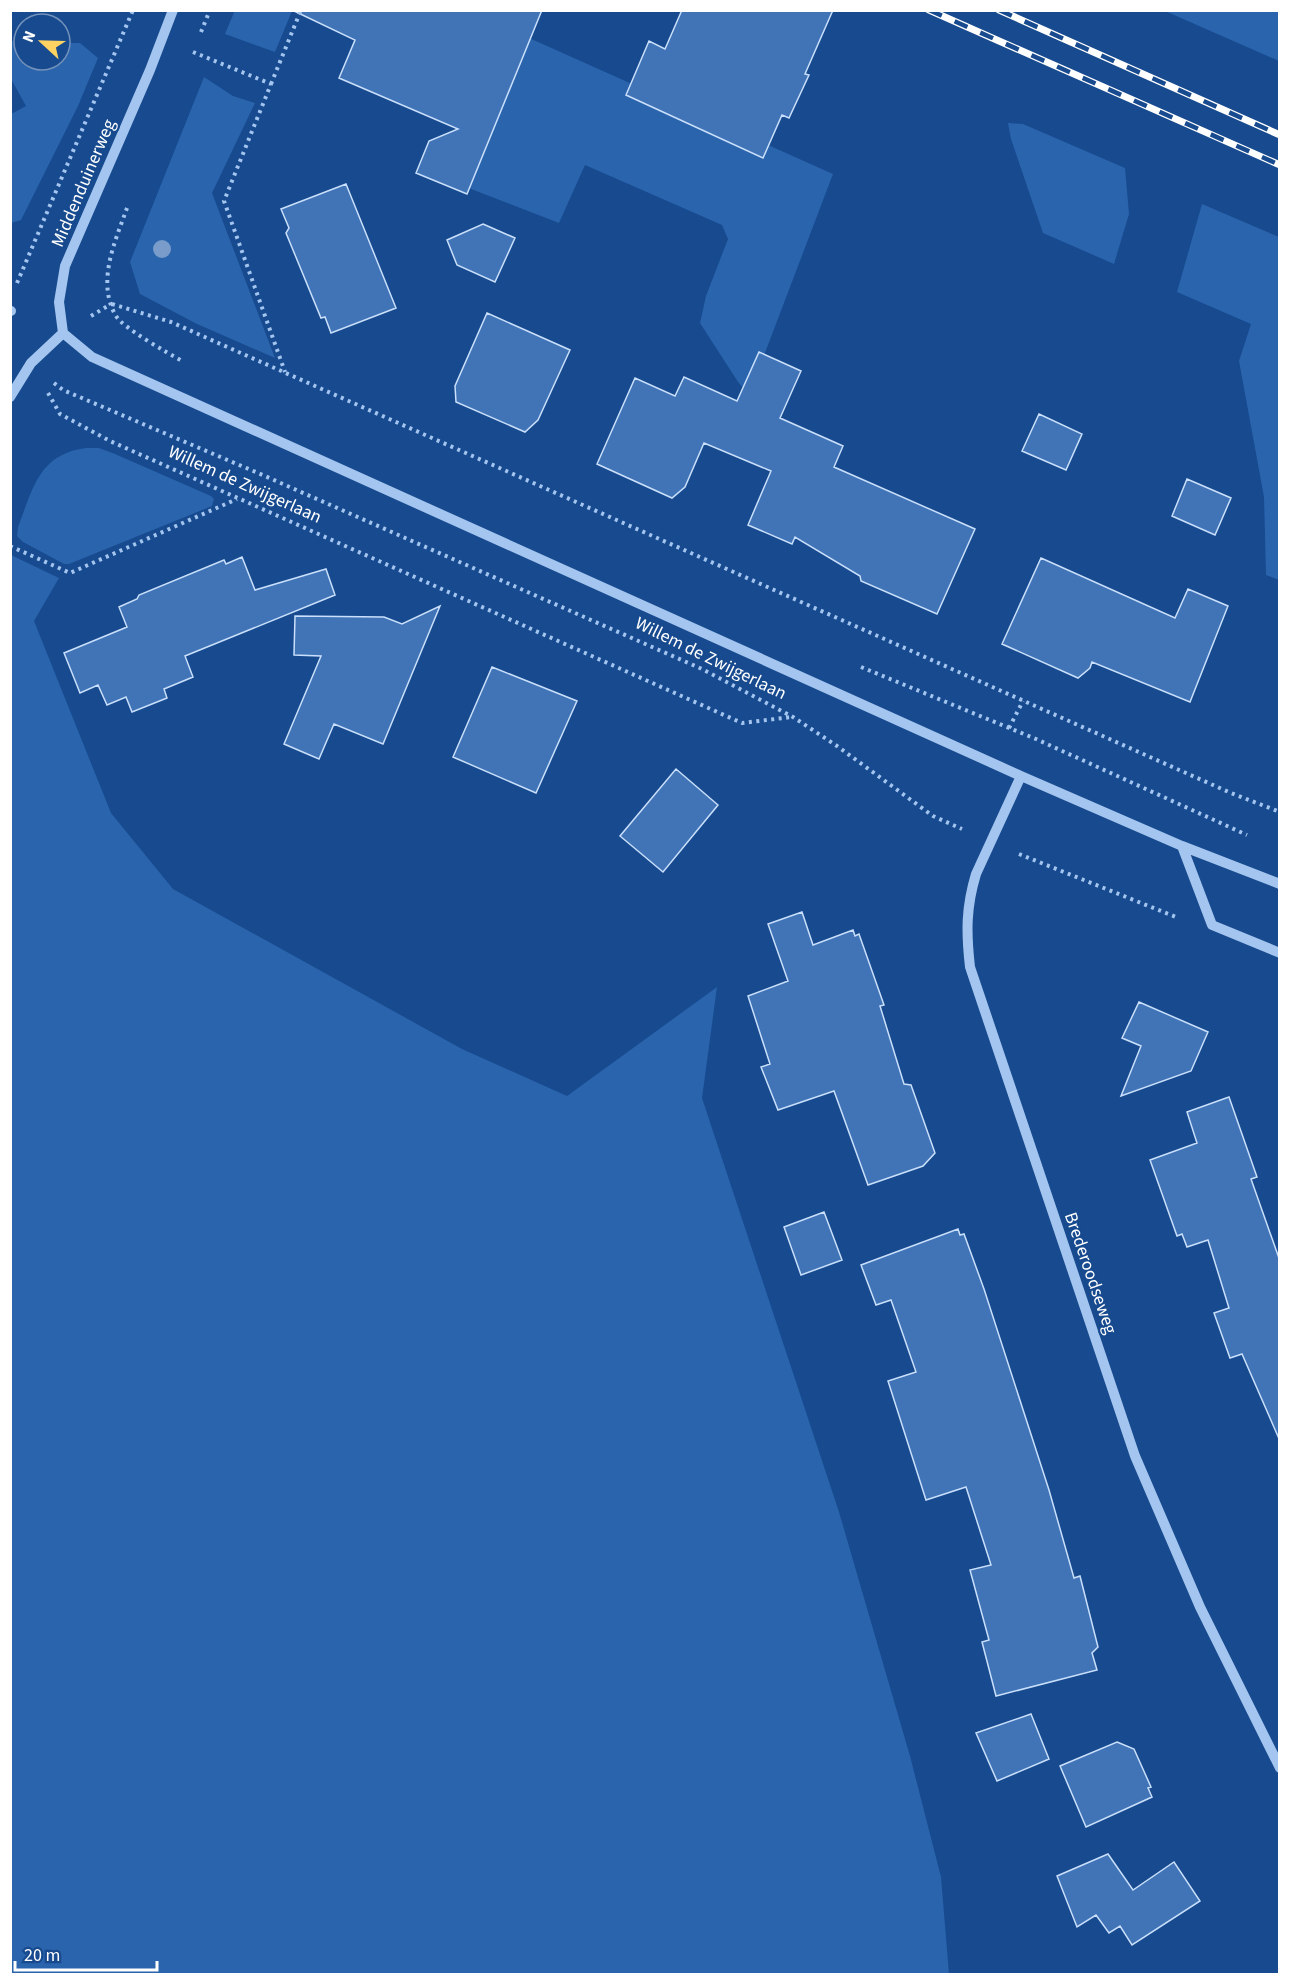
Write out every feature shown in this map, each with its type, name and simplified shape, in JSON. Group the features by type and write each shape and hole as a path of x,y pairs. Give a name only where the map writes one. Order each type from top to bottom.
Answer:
{"street":[{"name":"Middenduinerweg","path":"63,333 59,302 65,266 150,70 173,10"},
{"path":"10,397 32,363 63,333"},
{"name":"Willem de Zwijgerlaan","path":"63,333 92,357 1021,776 1182,846 1280,884"},
{"name":"Brederoodseweg","path":"1021,776 971,891 966,939 970,967 1136,1456 1200,1607 1280,1768"},
{"path":"1182,846 1212,926 1280,953"}],"path":[{"name":"Middenduinerweg","path":"11,311 18,281 133,10"},
{"path":"188,62 210,10"},
{"path":"286,373 224,201 301,10"},
{"path":"192,52 271,84"},
{"path":"130,200 112,252 106,291 111,304 171,322 1231,793 1280,812"},
{"name":"Willem de Zwijgerlaan","path":"32,363 63,390 702,669 793,717 742,723 110,441 60,414 32,363"},
{"path":"10,546 70,573 237,498"},
{"path":"1009,728 1023,701"}],"shaded area":[{"path":"235,10 292,11 275,52 225,34"},
{"path":"1165,11 1279,11 1279,61"},
{"path":"509,29 833,174 749,395 700,323 706,296 728,239 722,225 585,165 559,223 445,179"},
{"path":"11,41 12,72 72,72 72,43 80,43 98,58 78,106 21,220 11,223 11,114 26,106 11,79"},
{"path":"204,77 233,96 255,103 212,193 275,358 197,324 140,294 130,262"},
{"path":"1008,123 1023,124 1125,168 1129,214 1114,264 1043,233 1011,139"},
{"path":"1202,204 1279,237 1279,580 1266,575 1264,497 1239,361 1251,324 1177,292"},
{"path":"86,448 99,448 115,454 211,496 214,499 212,506 69,564 64,564 23,542 17,536 18,527 34,486 48,465 58,457"},
{"path":"11,555 59,578 34,621 111,813 173,889 462,1049 567,1096 717,987 702,1098 839,1512 910,1756 941,1877 949,1974 11,1974"}],"building":[{"path":"292,10 542,10 467,194 416,173 429,141 458,129 339,78 355,40"},
{"path":"682,10 833,10 805,74 809,75 789,118 782,115 763,158 626,95 649,41 665,49"},
{"path":"346,184 396,308 331,333 325,317 321,318 286,233 289,228 281,209"},
{"path":"483,224 515,238 495,282 457,265 447,240"},
{"path":"487,313 570,350 538,420 525,432 456,402 455,386"},
{"path":"759,352 801,371 780,418 843,446 834,467 975,529 937,614 861,581 860,576 795,537 792,544 748,525 771,471 704,443 685,487 672,498 597,464 635,378 675,396 684,377 737,401"},
{"path":"1039,414 1082,434 1066,470 1022,451"},
{"path":"1187,479 1231,498 1215,535 1172,516"},
{"path":"242,557 255,590 326,569 335,595 185,656 193,677 164,689 167,698 132,712 126,697 107,705 98,685 80,693 64,653 127,627 119,607 137,599 139,595 224,560 226,564"},
{"path":"1041,558 1175,618 1188,589 1228,606 1190,702 1092,662 1090,668 1078,678 1002,644"},
{"path":"440,606 383,744 334,724 319,759 284,744 321,656 294,655 295,616 384,617 402,624"},
{"path":"492,667 577,701 536,793 453,757"},
{"path":"676,769 718,805 663,872 620,836"},
{"path":"802,912 813,945 853,930 855,936 859,934 884,1005 880,1006 904,1084 911,1085 935,1153 923,1166 868,1185 834,1091 778,1110 761,1067 770,1064 748,996 788,981 768,924"},
{"path":"1139,1002 1208,1032 1191,1071 1121,1096 1141,1046 1122,1038"},
{"path":"1229,1097 1257,1177 1251,1179 1280,1261 1280,1441 1242,1354 1230,1358 1214,1313 1229,1308 1208,1240 1187,1247 1182,1234 1177,1236 1150,1160 1197,1143 1187,1112"},
{"path":"824,1212 842,1260 801,1275 784,1227"},
{"path":"958,1229 960,1235 964,1234 984,1289 1049,1490 1074,1578 1080,1576 1098,1647 1092,1653 1097,1670 996,1696 982,1642 989,1640 970,1570 991,1565 966,1487 926,1500 888,1381 916,1372 891,1300 876,1305 861,1265"},
{"path":"1031,1714 1049,1759 997,1781 976,1733"},
{"path":"1117,1742 1134,1749 1151,1787 1148,1788 1152,1797 1086,1827 1060,1766"},
{"path":"1108,1854 1133,1890 1174,1862 1200,1901 1132,1945 1120,1926 1109,1933 1096,1915 1077,1927 1057,1876"}],"railway":[{"path":"929,10 1280,165"},
{"path":"999,10 1280,135"}]}
